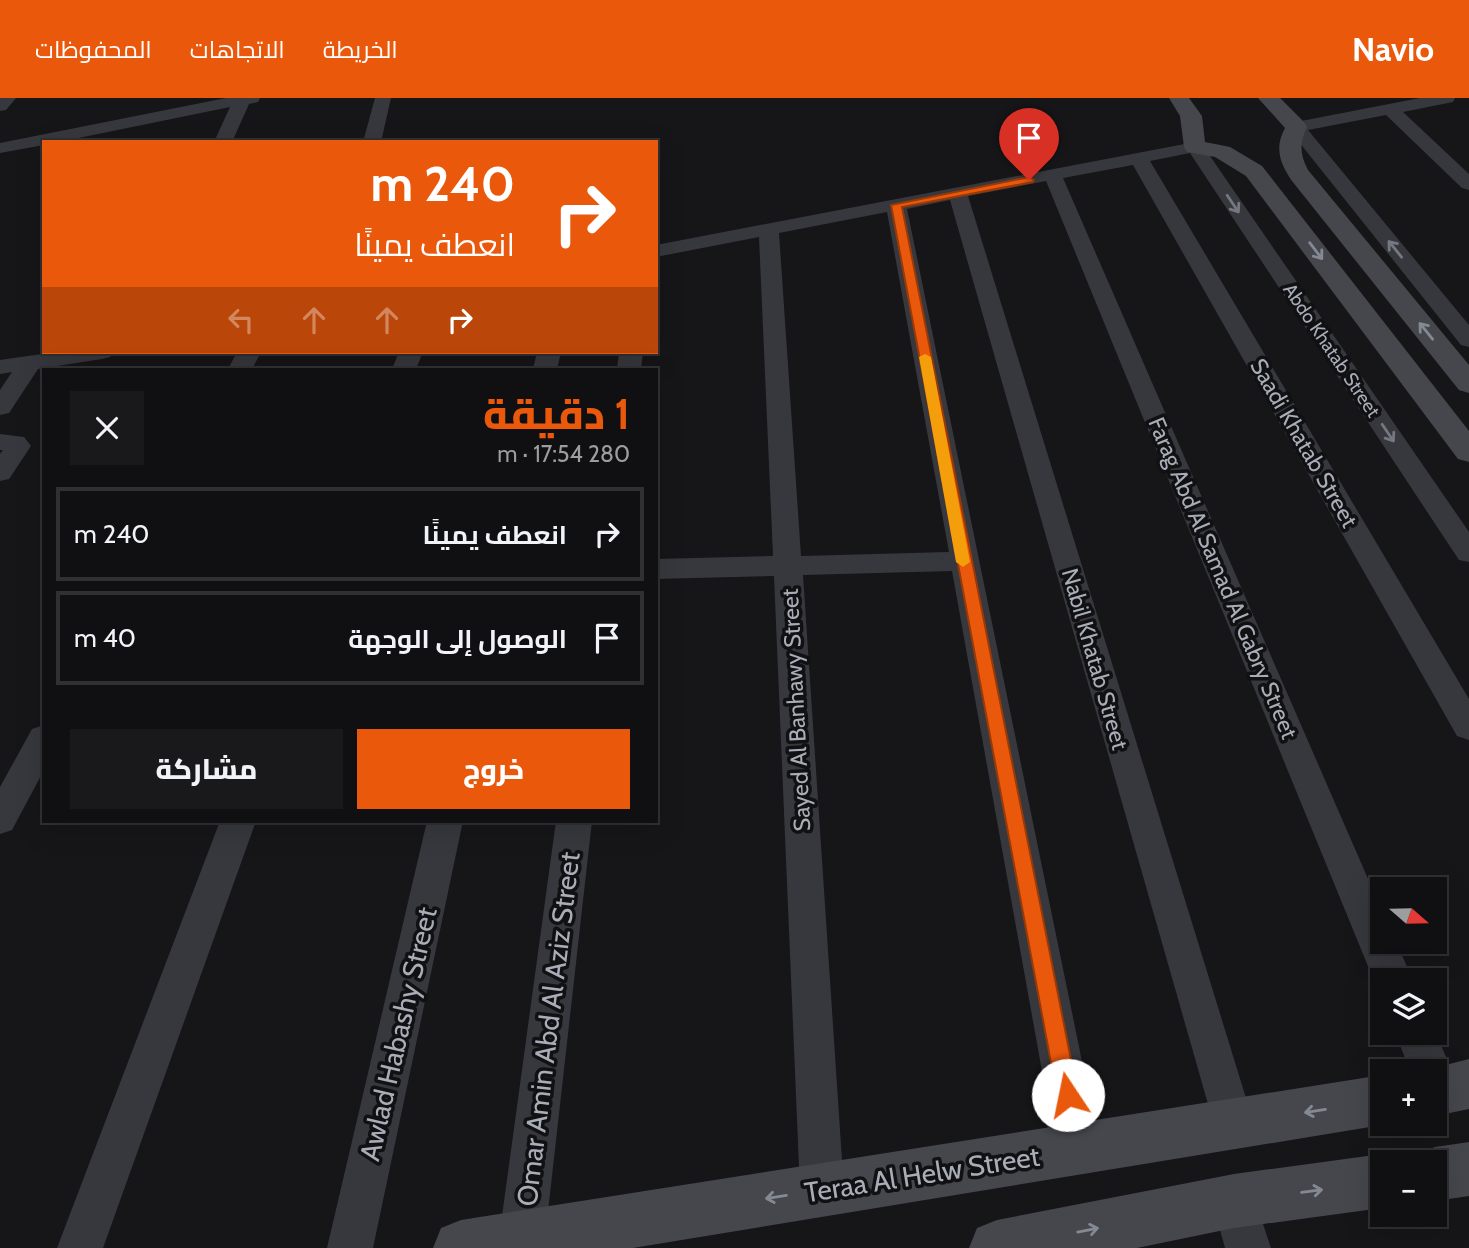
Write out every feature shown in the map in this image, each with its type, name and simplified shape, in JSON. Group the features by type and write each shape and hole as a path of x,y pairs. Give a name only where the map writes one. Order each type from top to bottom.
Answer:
{"main road":[{"path":"1180,98 1191,116 1195,148 1222,152 1254,172 1469,452"},
{"path":"1268,98 1296,127 1288,144 1289,154 1300,176 1469,384"},
{"name":"Teraa Al Helw Street","path":"461,1248 1370,1102"},
{"path":"1447,1172 1469,1169"},
{"path":"997,1248 1241,1225 1370,1185"}],"street":[{"path":"0,106 8,98"},
{"path":"372,140 383,98"},
{"path":"1447,98 1296,127 1469,340"},
{"path":"224,140 247,99"},
{"path":"0,148 247,99"},
{"path":"1389,108 1469,184"},
{"path":"658,251 1195,148"},
{"name":"Abdo Khatab Street","path":"1195,148 1469,553"},
{"name":"Saadi Khatab Street","path":"1139,159 1469,727"},
{"name":"Farag Abd Al Samad Al Gabry Street","path":"1053,176 1387,968"},
{"name":"Nabil Khatab Street","path":"958,194 1233,1124"},
{"path":"896,205 1078,1149"},
{"name":"Sayed Al Banhawy Street","path":"769,229 822,1190"},
{"path":"0,367 90,354"},
{"path":"0,408 29,364"},
{"path":"0,442 15,442 18,446 0,473"},
{"path":"658,569 963,561"},
{"path":"0,820 42,742"},
{"path":"80,1248 237,823"},
{"name":"Awlad Habashy Street","path":"350,1248 445,823"},
{"name":"Omar Amin Abd Al Aziz Street","path":"522,1238 573,823"}],"slow traffic":[{"path":"925,357 963,562"}],"route":[{"path":"1029,180 896,205 1068,1095"}]}
